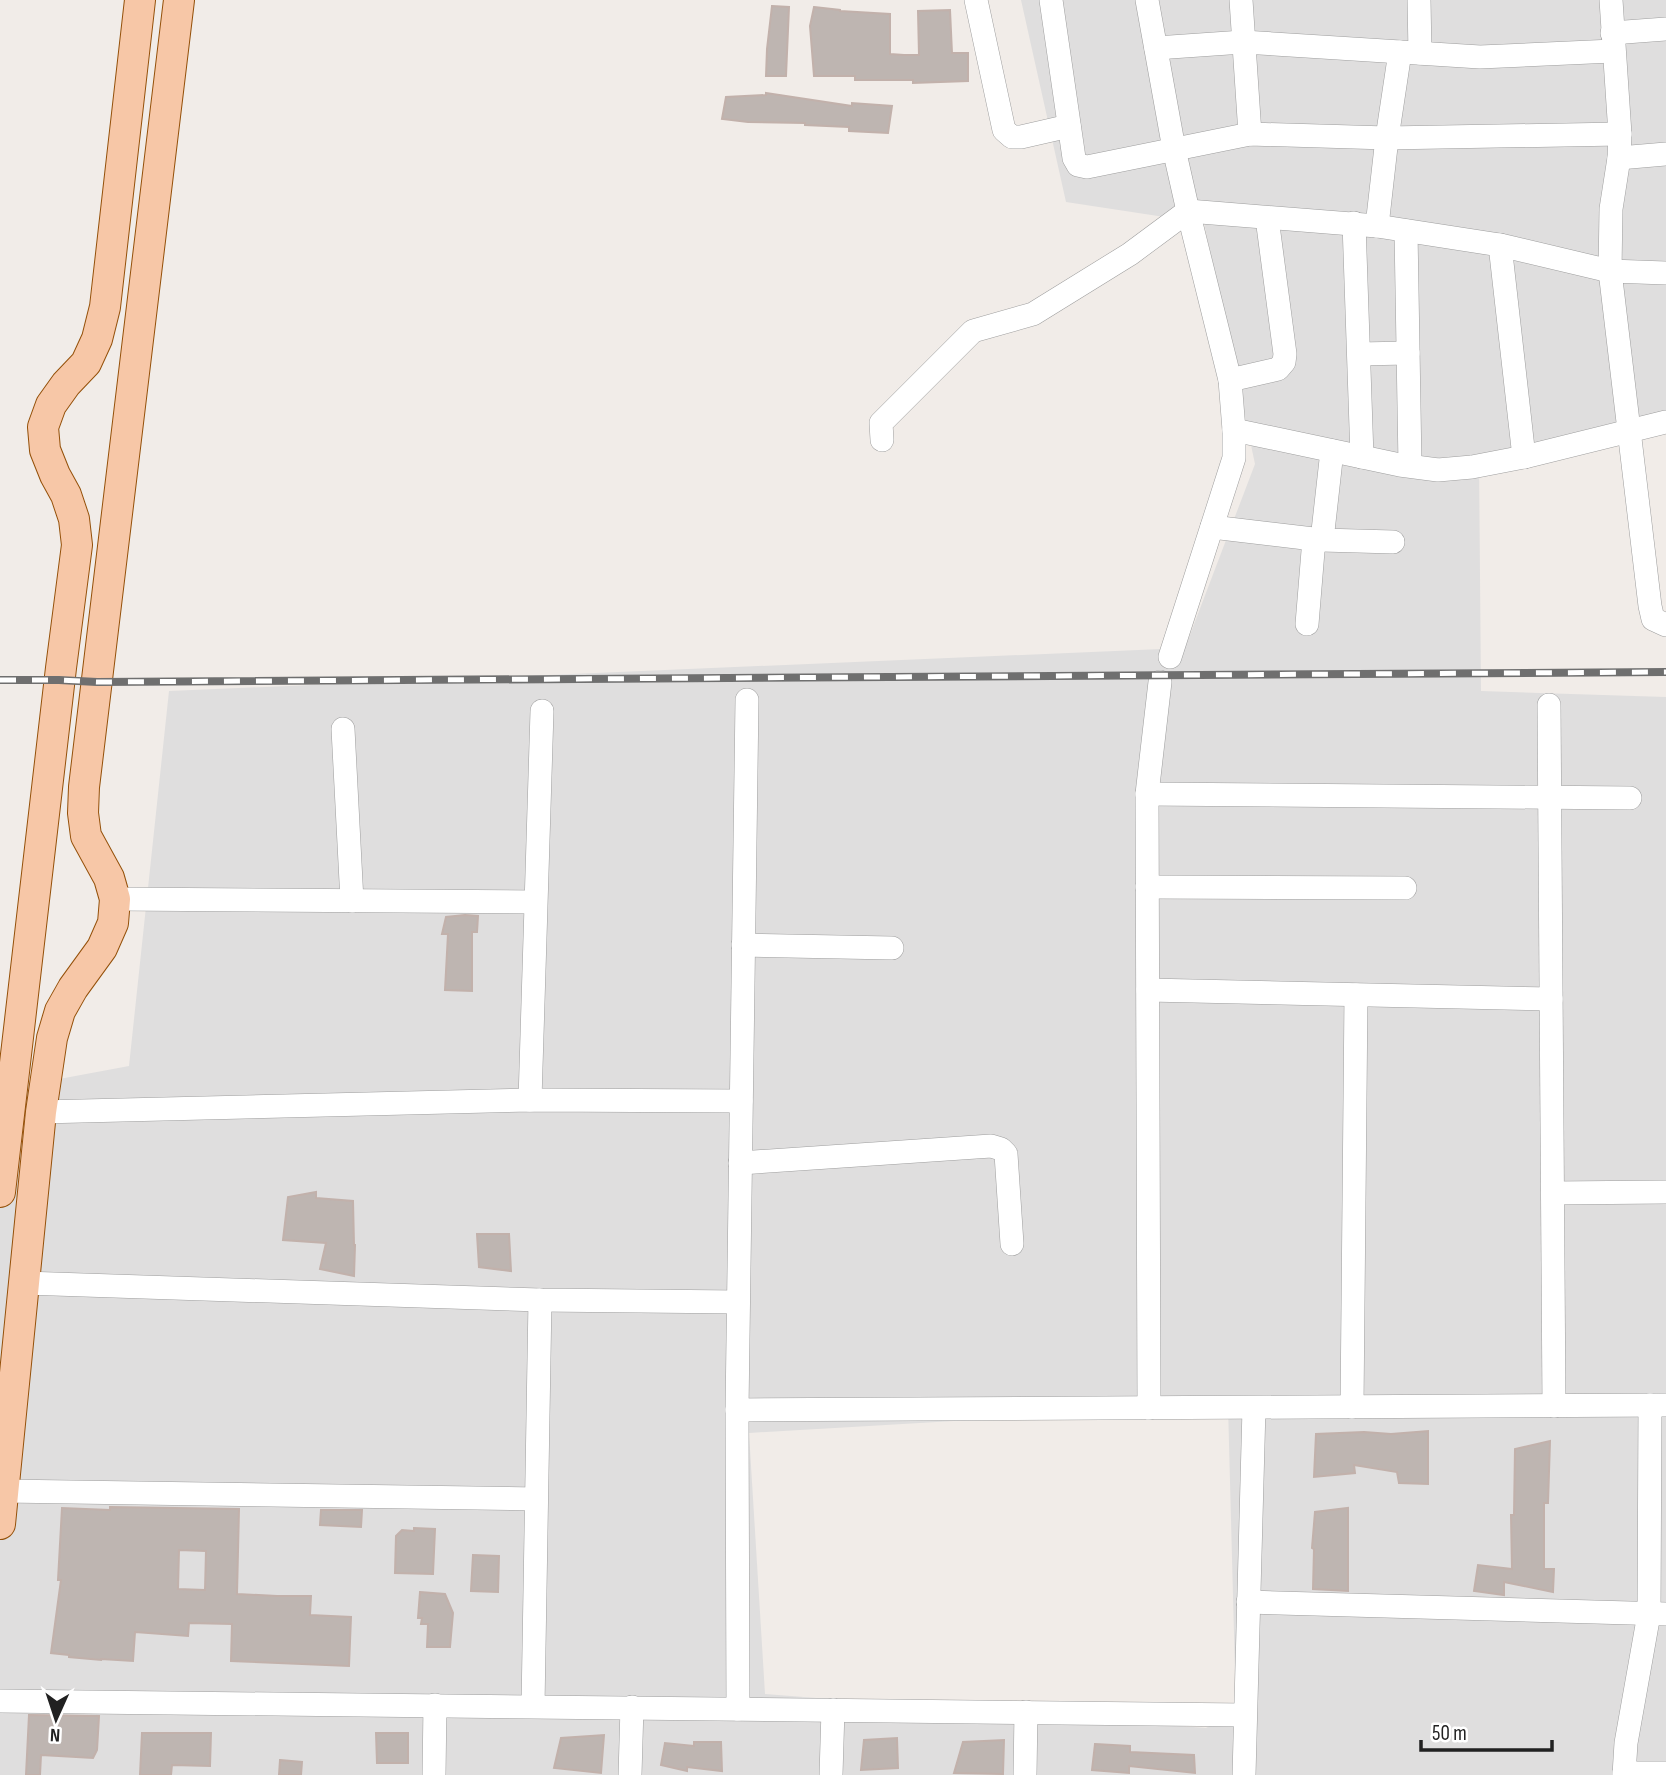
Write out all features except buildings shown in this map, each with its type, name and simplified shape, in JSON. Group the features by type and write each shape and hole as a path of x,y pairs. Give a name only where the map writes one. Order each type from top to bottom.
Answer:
{"main road":[{"path":"0,1192 77,545 74,519 66,495 45,450 43,427 51,405 86,363 97,339 105,307 140,0"},
{"path":"0,1524 41,1112 52,1038 60,1011 72,988 102,948 113,923 115,899 109,878 86,836 83,813 179,0"},
{"path":"61,668 98,672"}],"street":[{"path":"976,0 1004,130 1012,137 1021,137 1069,126"},
{"path":"1051,0 1073,158 1078,165 1087,167 1250,134 1387,138 1620,134"},
{"path":"1147,0 1174,149 1230,380 1234,430 1234,458 1170,657"},
{"path":"1241,0 1250,134"},
{"path":"1377,226 1387,138 1410,52 1419,0"},
{"path":"1611,0 1620,134 1611,209 1610,271 1653,619 1666,625"},
{"path":"1156,48 1243,42 1480,57 1613,42 1666,29"},
{"path":"1619,158 1666,154"},
{"path":"882,440 881,422 973,331 1033,314 1130,254 1188,211 1354,223 1500,245 1610,271 1666,273"},
{"path":"1230,380 1278,369 1284,362 1267,218"},
{"path":"1354,223 1362,457"},
{"path":"1406,231 1410,465"},
{"path":"1500,245 1524,457"},
{"path":"1359,354 1408,353"},
{"path":"1234,430 1400,465 1438,470 1472,467 1524,457 1666,422"},
{"path":"1307,624 1332,450"},
{"path":"1212,527 1318,539 1393,542"},
{"path":"1149,1408 1147,794 1160,682"},
{"path":"738,1709 737,1410 747,700"},
{"path":"1549,705 1554,1406"},
{"path":"530,1100 542,711"},
{"path":"343,729 352,901"},
{"path":"1147,794 1630,798"},
{"path":"1147,887 1405,888"},
{"path":"115,899 535,902"},
{"path":"743,945 892,948"},
{"path":"1148,990 1551,999"},
{"path":"1352,1407 1356,995"},
{"path":"41,1112 530,1100 741,1101"},
{"path":"740,1163 991,1146 1006,1154 1012,1244"},
{"path":"1553,1194 1666,1192"},
{"path":"24,1283 540,1300 738,1303"},
{"path":"533,1706 540,1300"},
{"path":"737,1410 1658,1405 1657,1614 1626,1743 1624,1774 1666,1773"},
{"path":"1244,1775 1254,1408"},
{"path":"4,1490 536,1499"},
{"path":"1248,1602 1657,1614"},
{"path":"0,1701 1245,1715"},
{"path":"434,1775 435,1705"},
{"path":"630,1775 632,1707"},
{"path":"831,1775 833,1710"},
{"path":"1024,1775 1026,1712"}],"shaded area":[{"path":"1021,0 1666,0 1666,419 1479,460 1481,691 1666,697 1666,1775 0,1775 0,1177 11,1088 129,1066 169,691 1185,648 1255,464 1204,223 1066,202","holes":["1228,1405 1236,1711 1206,1728 765,1694 749,1433"]}],"railway":[{"path":"0,680 97,682 1666,672"}]}
